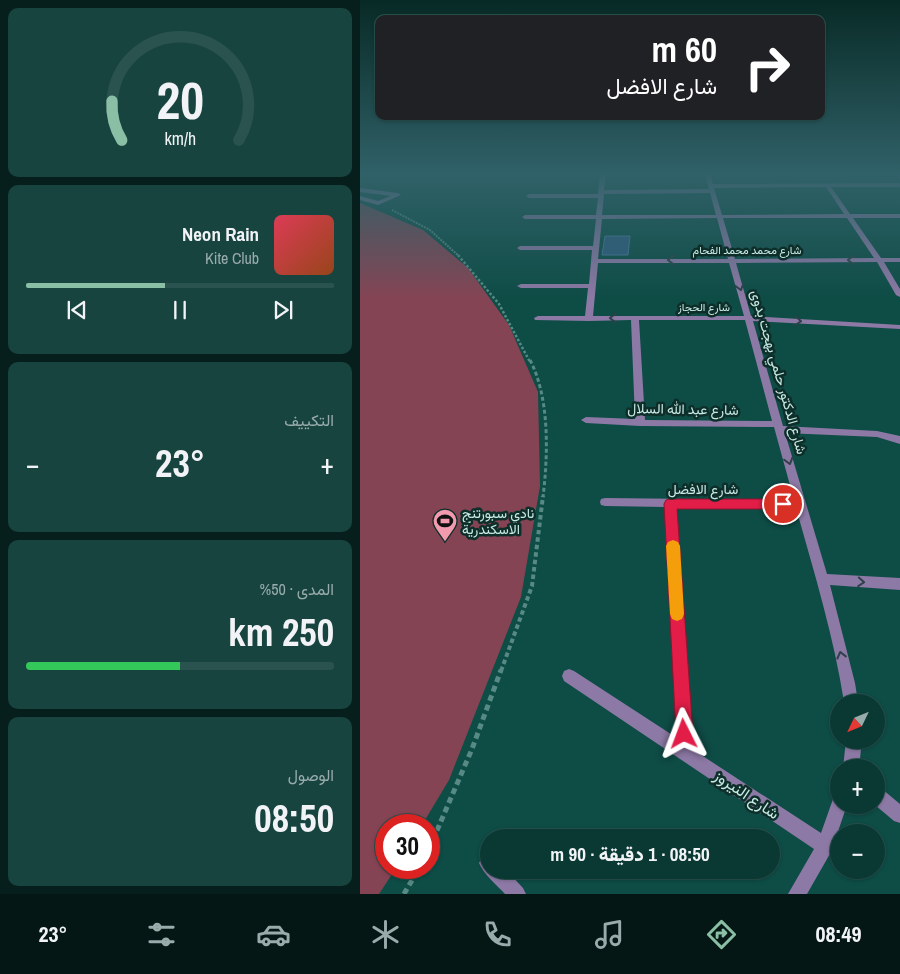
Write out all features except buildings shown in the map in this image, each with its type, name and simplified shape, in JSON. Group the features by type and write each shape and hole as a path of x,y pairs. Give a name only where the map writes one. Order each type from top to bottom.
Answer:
{"street":[{"path":"849,216 879,260 900,296"},
{"path":"525,217 900,216"},
{"path":"589,318 599,217"},
{"name":"شارع الدكتور حلمي بهجت بدوى","path":"720,217 822,579 850,694"},
{"path":"520,248 596,248"},
{"name":"شارع محمد محمد الفحام","path":"595,261 900,260"},
{"path":"521,286 592,286"},
{"name":"شارع الحجاز","path":"538,318 749,318 900,327"},
{"path":"635,318 640,423"},
{"name":"شارع عبد الله السلال","path":"586,420 780,426 868,434 900,440"},
{"name":"شارع الافضل","path":"605,502 801,504"},
{"path":"670,504 685,753"},
{"path":"822,579 900,584"},
{"name":"شارع النيروز","path":"569,676 825,846"},
{"path":"885,802 900,815"},
{"path":"797,894 825,846 836,814"},
{"path":"503,879 517,894"}],"path":[{"path":"401,215 430,230 450,246 476,274 499,304 536,370 545,414 546,474 532,586 472,750 440,824"},
{"path":"404,894 413,879"}],"shaded area":[{"name":"نادي سبورتنج الاسكندرية","path":"360,215 387,215 423,230 468,268 509,325 538,392 540,486 521,597 449,780 429,814 375,814 375,879 389,879 379,894 360,894"}],"slow traffic":[{"path":"673,546 677,614"}],"place":[{"name":"نادي سبورتنج الاسكندرية","path":"445,542"}],"route":[{"path":"684,734 670,504 783,504"}]}
